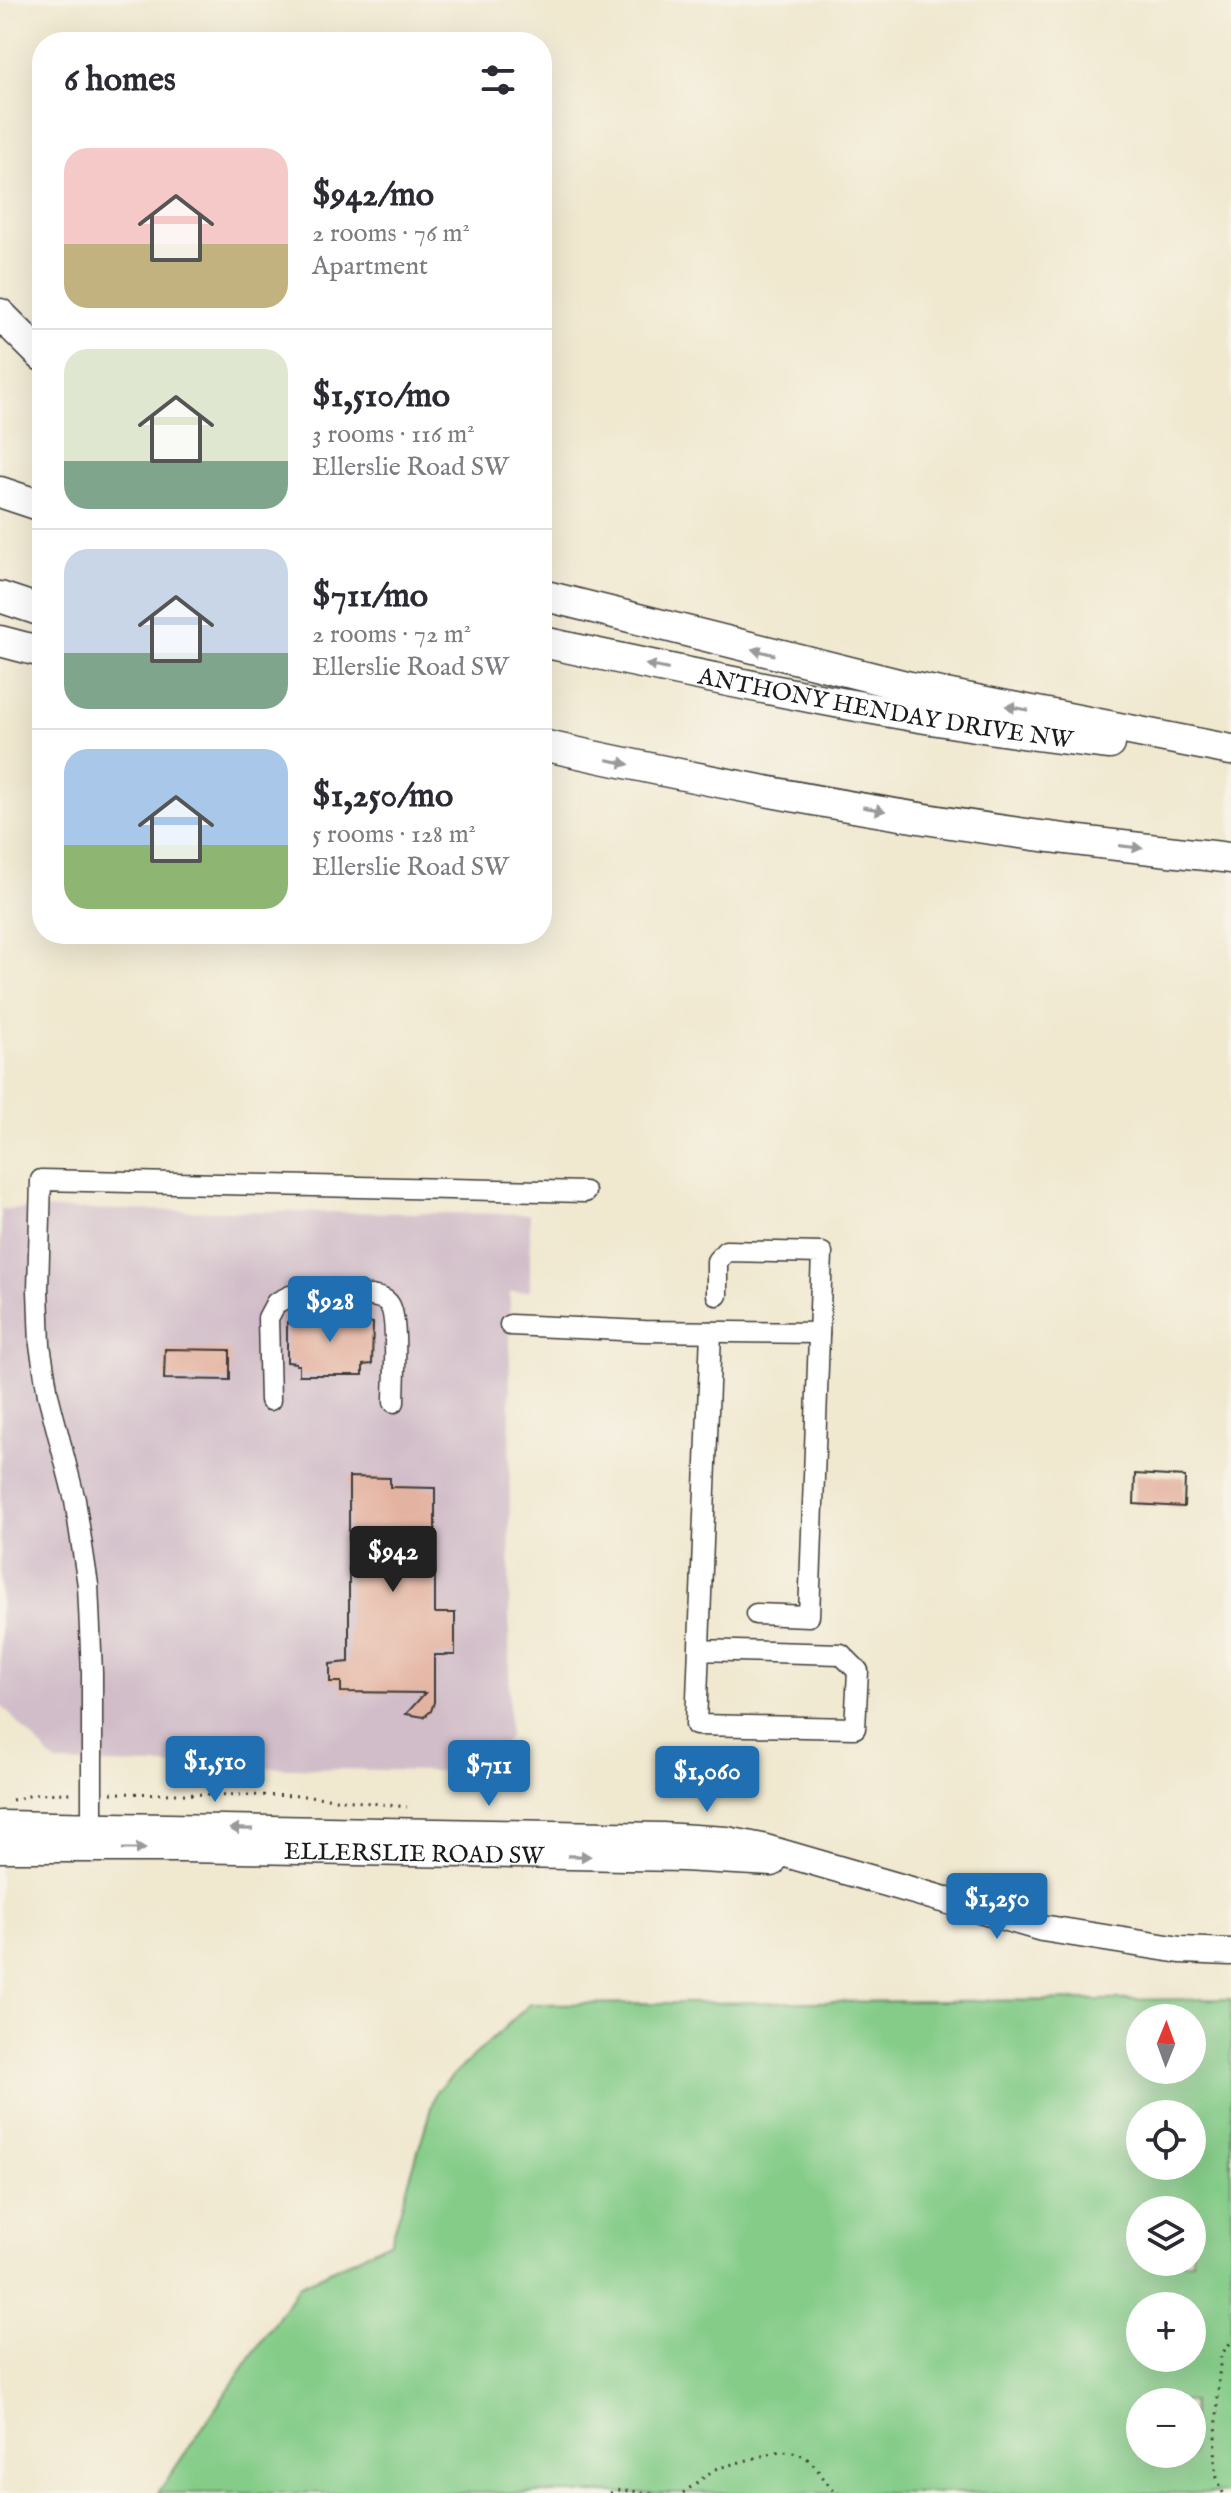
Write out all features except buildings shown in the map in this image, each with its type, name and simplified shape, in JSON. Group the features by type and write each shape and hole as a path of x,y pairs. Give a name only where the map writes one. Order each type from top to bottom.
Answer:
{"highway":[{"path":"0,314 32,346"},
{"path":"0,492 32,503"},
{"path":"0,597 32,608"},
{"path":"552,598 910,687 1231,750"},
{"path":"0,641 32,649"},
{"name":"ANTHONY HENDAY DRIVE NW","path":"552,644 778,692 885,711 1053,738 1231,757"},
{"path":"552,747 777,793 1019,833 1231,858"}],"main road":[{"name":"ELLERSLIE ROAD SW","path":"0,1824 92,1838"},
{"name":"ELLERSLIE ROAD SW","path":"0,1849 92,1838 662,1836 727,1840 1042,1928 1180,1950 1231,1952"}],"lane":[{"path":"92,1838 92,1673 88,1585 75,1500 48,1395 40,1345 41,1180 585,1192"},
{"path":"717,1295 717,1261 726,1251 822,1253 809,1616 756,1614"},
{"path":"270,1400 268,1318 276,1303 290,1296 372,1296 384,1299 392,1307 394,1402"},
{"path":"510,1325 819,1333"},
{"path":"699,1650 841,1654 858,1671 855,1728 696,1725 711,1332"}],"path":[{"path":"1,1801 37,1794 70,1793"},
{"path":"117,1793 325,1797 412,1808"},
{"path":"1223,2493 1215,2460 1218,2389 1221,2355 1231,2342"},
{"path":"683,2493 715,2469 789,2451 812,2461 836,2493"},
{"path":"610,2493 620,2490 652,2493"}],"shaded area":[{"path":"1,1209 530,1214 530,1291 510,1292 509,1737 482,1772 56,1763 0,1704"}],"green space":[{"path":"1231,1999 1231,2493 158,2493 299,2286 391,2241 436,2091 530,2004"}]}
